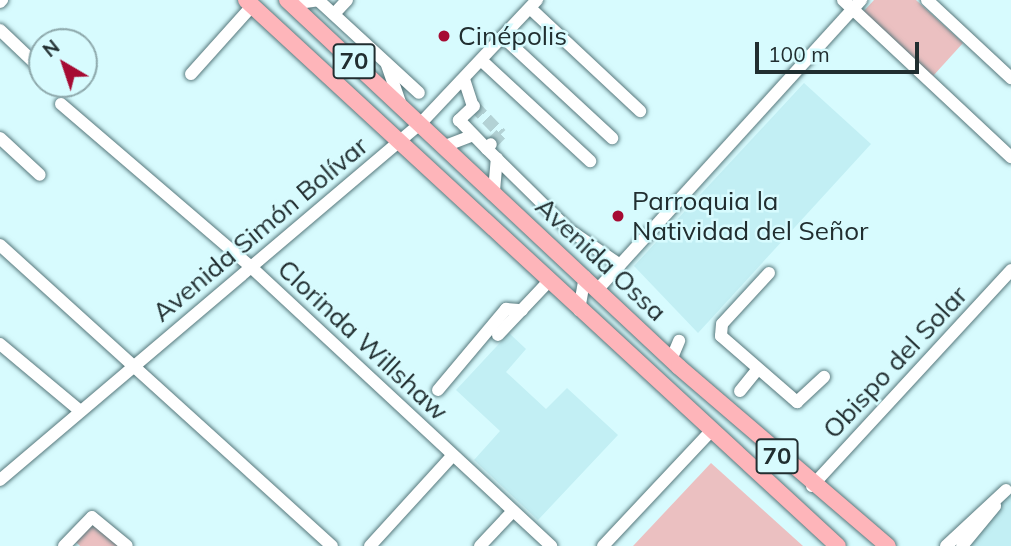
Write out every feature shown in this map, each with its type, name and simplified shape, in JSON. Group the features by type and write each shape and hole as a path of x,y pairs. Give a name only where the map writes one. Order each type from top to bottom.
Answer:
{"main road":[{"name":"Avenida Ossa","path":"289,2 585,277 608,283 671,360 812,486 888,546"},
{"name":"Avenida Ossa","path":"249,3 838,546"}],"street":[{"path":"289,2 318,0 419,93"},
{"path":"334,14 347,0"},
{"path":"927,0 1011,78"},
{"path":"191,74 249,3"},
{"path":"608,283 620,265 852,3 1011,157"},
{"path":"533,4 640,111"},
{"name":"Avenida Simón Bolívar","path":"0,480 399,142 440,105 533,4"},
{"path":"0,30 28,57"},
{"path":"503,37 612,138"},
{"path":"481,61 590,161"},
{"path":"387,63 401,105"},
{"path":"459,120 473,106 464,79"},
{"name":"Clorinda Willshaw","path":"61,104 251,267 551,546"},
{"path":"440,105 489,146 497,158 568,229 620,265"},
{"path":"445,146 473,135"},
{"path":"0,138 40,175"},
{"path":"494,191 497,158"},
{"path":"0,245 135,364 332,546"},
{"name":"Obispo del Solar","path":"812,486 1011,270"},
{"path":"769,273 718,331 758,370 797,402 824,377"},
{"path":"579,310 585,277"},
{"path":"498,335 549,281"},
{"path":"438,390 506,309 522,310"},
{"path":"671,360 679,341"},
{"path":"0,344 80,411"},
{"path":"740,391 758,370"},
{"path":"603,546 712,430"},
{"path":"370,546 453,455"},
{"path":"946,546 1009,487"},
{"path":"962,546 1009,487"},
{"path":"480,546 513,511"},
{"path":"69,544 92,517 127,546"}],"shaded area":[{"path":"874,0 916,0 963,43 933,76 863,12"},
{"path":"804,83 871,144 698,333 634,266"},
{"path":"509,333 526,349 506,372 546,409 567,388 618,435 538,520 474,460 500,431 456,390"},
{"path":"711,463 803,546 633,546"},
{"path":"1011,487 1011,546 956,546"},
{"path":"92,520 124,546 80,546 73,539"}],"tunnel":[{"path":"474,106 501,134 491,144"}],"place":[{"name":"Cinépolis","path":"444,36"},
{"name":"Parroquia la Natividad del Señor","path":"618,216"}]}
